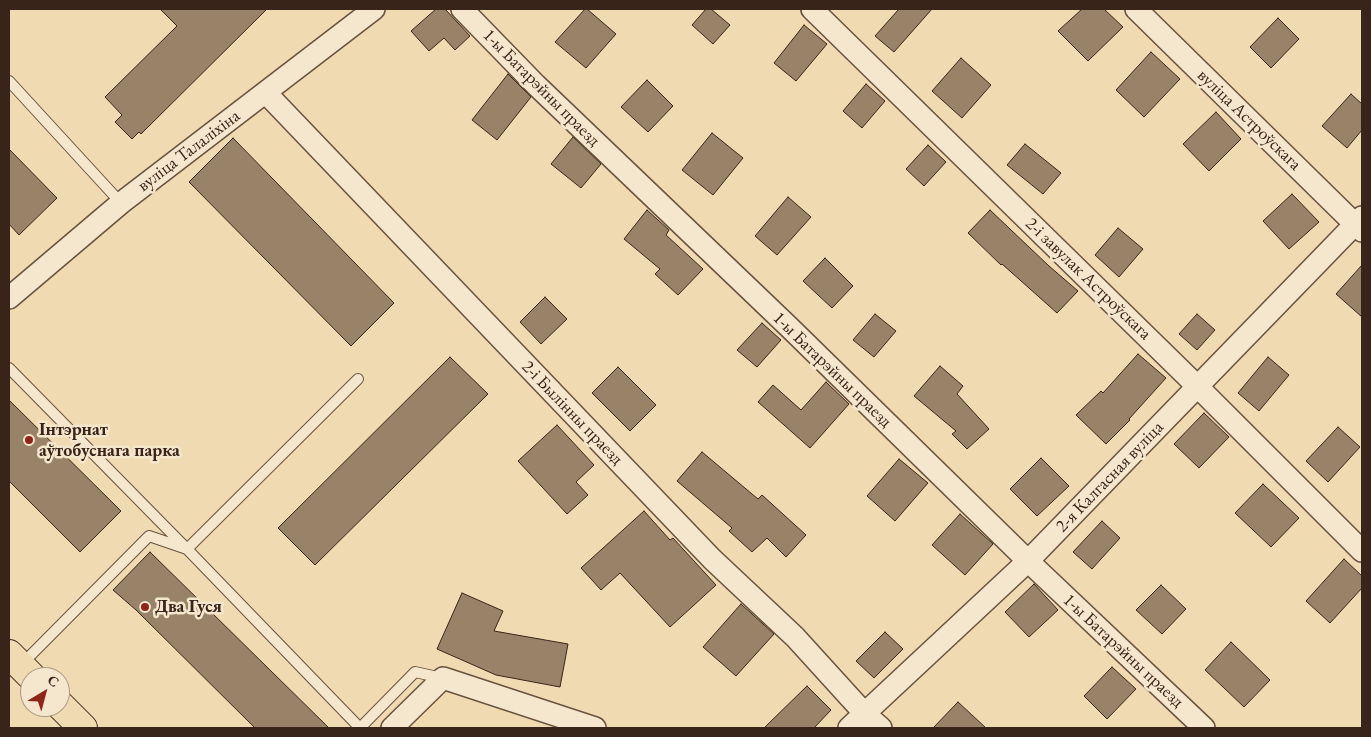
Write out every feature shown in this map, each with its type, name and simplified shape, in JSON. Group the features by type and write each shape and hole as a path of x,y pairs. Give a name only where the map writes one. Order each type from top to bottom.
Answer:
{"main road":[{"path":"70,715 83,728"}],"street":[{"name":"вуліца Талаліхіна","path":"9,298 120,203 374,9"},
{"name":"1-ы Батарэйны праезд","path":"462,9 542,92 788,327 1028,561 1204,728"},
{"name":"2-і завулак Астроўскага","path":"812,9 1197,386 1362,551"},
{"name":"вуліца Астроўскага","path":"1136,9 1360,224"},
{"name":"2-і Былінны праезд","path":"266,93 698,544 795,637 881,728"},
{"name":"2-я Калгасная вуліца","path":"849,728 1028,561 1197,386 1360,224"},
{"path":"392,728 443,678 595,728"}],"lane":[{"path":"9,81 120,203"},
{"path":"9,368 360,728 415,672 443,678"},
{"path":"187,549 358,379"},
{"path":"20,666 149,536 187,549"}],"building":[{"path":"160,9 267,9 141,134 139,132 132,139 115,122 122,115 105,97 177,26"},
{"path":"436,9 445,9 470,36 455,50 444,38 429,51 411,31"},
{"path":"585,9 616,34 586,68 555,42"},
{"path":"706,9 711,9 730,25 713,44 692,25"},
{"path":"899,9 932,9 894,52 875,36"},
{"path":"1082,9 1104,9 1123,27 1088,61 1058,31"},
{"path":"1278,18 1299,39 1271,68 1250,47"},
{"path":"804,25 827,44 796,81 774,63"},
{"path":"1151,52 1180,79 1144,117 1116,90"},
{"path":"961,58 991,85 962,118 932,91"},
{"path":"508,74 531,97 497,140 472,120"},
{"path":"647,80 673,106 648,132 621,107"},
{"path":"866,84 885,101 862,128 843,111"},
{"path":"1351,94 1362,104 1362,130 1347,148 1322,126"},
{"path":"1216,112 1241,139 1209,171 1183,144"},
{"path":"712,133 743,158 713,195 682,170"},
{"path":"573,137 601,164 581,188 551,164"},
{"path":"233,138 394,303 351,346 189,182"},
{"path":"1025,144 1061,173 1043,194 1007,165"},
{"path":"928,145 946,162 924,186 906,169"},
{"path":"9,149 57,198 19,235 9,224"},
{"path":"1292,194 1319,222 1289,249 1263,221"},
{"path":"788,197 811,217 777,255 755,236"},
{"path":"647,210 669,230 666,235 703,269 678,295 655,274 660,269 624,239"},
{"path":"990,210 1078,291 1057,313 1001,265 968,233"},
{"path":"1118,228 1143,249 1119,277 1095,255"},
{"path":"825,258 853,286 832,308 803,281"},
{"path":"1362,265 1362,317 1336,294"},
{"path":"545,297 567,319 541,344 520,322"},
{"path":"875,314 896,331 874,357 853,340"},
{"path":"1197,314 1215,330 1197,350 1179,334"},
{"path":"762,323 781,340 757,367 737,350"},
{"path":"1138,354 1166,378 1130,420 1106,444 1076,415 1101,391 1103,393"},
{"path":"450,357 488,394 315,565 278,528"},
{"path":"1268,357 1289,375 1259,411 1238,393"},
{"path":"940,366 963,386 957,394 989,429 967,449 952,434 956,431 914,396"},
{"path":"618,367 656,405 630,431 592,393"},
{"path":"826,382 849,404 810,448 758,402 773,385 801,410"},
{"name":"Інтэрнат аўтобуснага парка","path":"9,400 121,511 80,552 9,481"},
{"path":"1204,413 1229,437 1199,468 1174,444"},
{"path":"557,425 594,465 576,482 588,495 567,514 518,461"},
{"path":"1338,427 1360,447 1328,482 1306,461"},
{"path":"702,452 758,499 762,495 806,535 786,557 767,538 752,552 729,531 732,528 677,481"},
{"path":"1041,458 1069,486 1037,516 1010,489"},
{"path":"899,459 928,483 895,521 867,496"},
{"path":"1263,484 1299,518 1271,547 1235,513"},
{"path":"644,511 670,540 673,538 716,585 670,627 620,573 601,590 581,568"},
{"path":"960,514 993,544 965,575 932,545"},
{"path":"1102,521 1120,538 1092,569 1073,552"},
{"path":"150,552 329,728 255,728 136,610 113,590"},
{"path":"1344,559 1362,576 1362,588 1330,623 1306,601"},
{"path":"1034,584 1058,610 1029,637 1005,612"},
{"path":"1161,585 1186,609 1162,634 1136,610"},
{"path":"462,593 503,611 494,631 568,644 560,687 496,675 437,649"},
{"path":"741,604 774,634 736,676 703,647"},
{"path":"885,632 903,649 874,678 856,661"},
{"path":"1231,642 1270,680 1244,707 1205,670"},
{"path":"1112,667 1136,689 1107,719 1084,696"},
{"path":"807,686 831,710 814,728 764,728"},
{"path":"958,702 986,728 933,728"}],"place":[{"name":"Інтэрнат аўтобуснага парка","path":"29,440"},
{"name":"Два Гуся","path":"145,607"}]}
